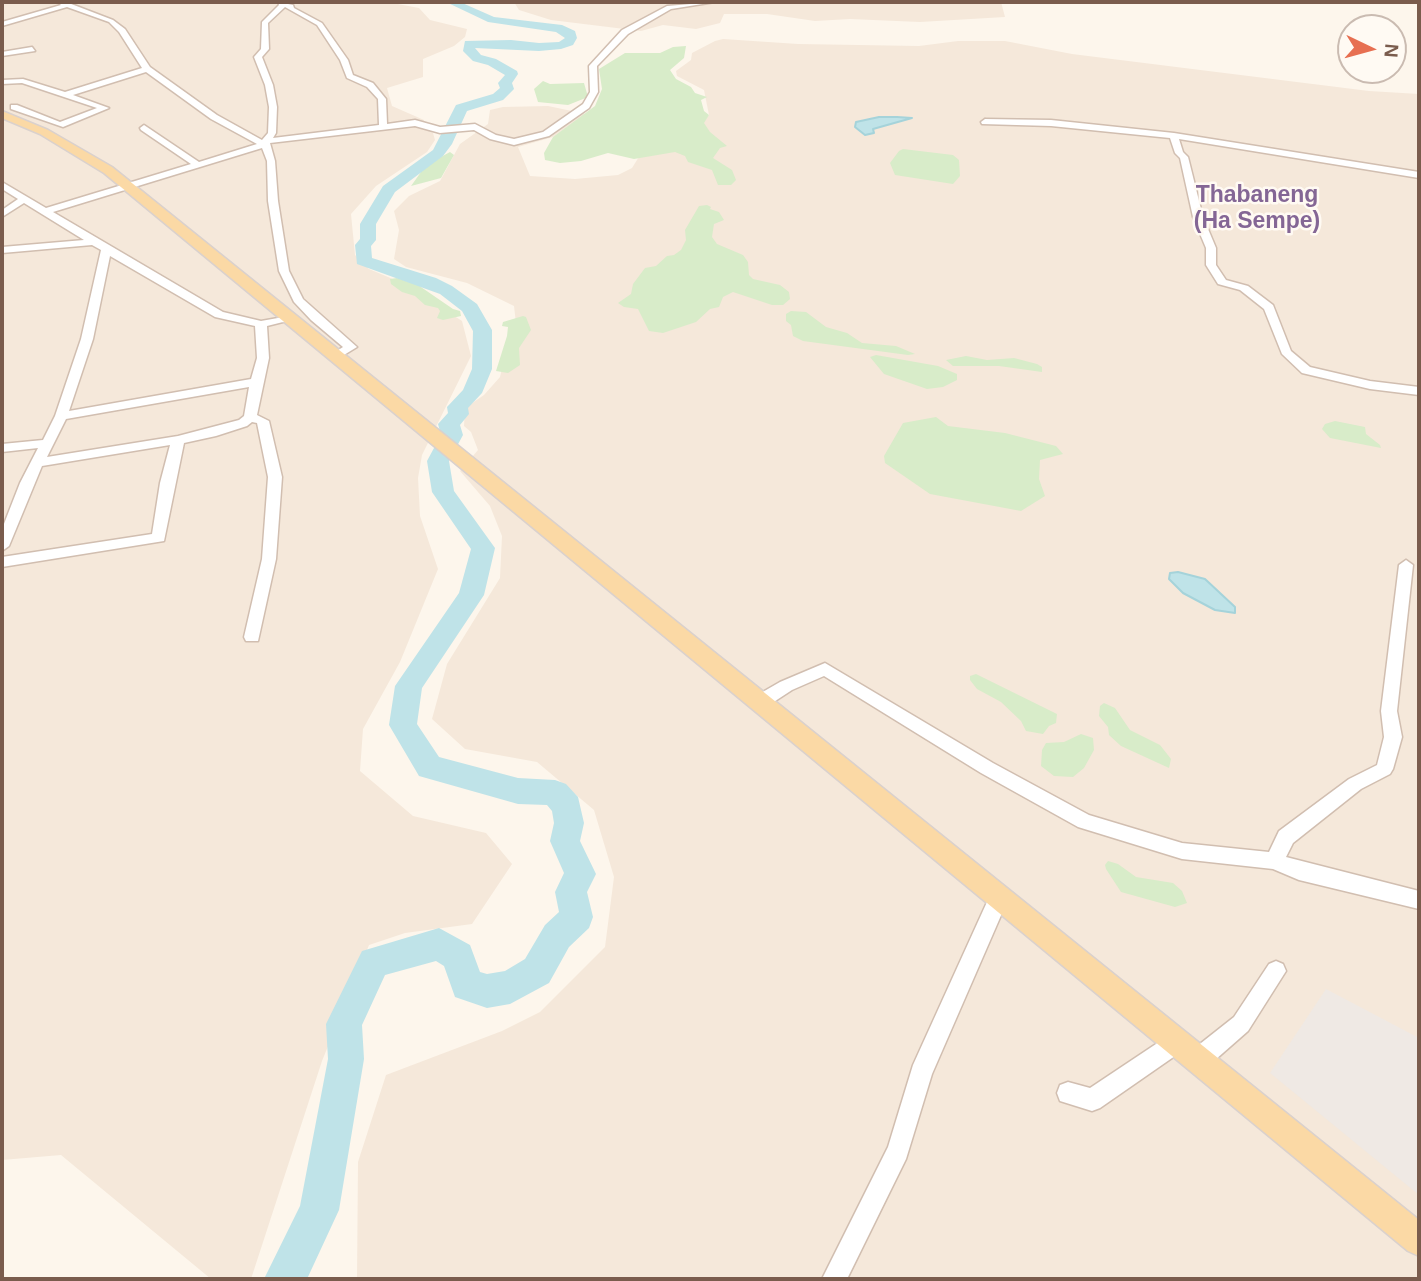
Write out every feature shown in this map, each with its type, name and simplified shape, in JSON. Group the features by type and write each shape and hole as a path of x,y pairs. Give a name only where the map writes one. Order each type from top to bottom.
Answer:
{"main road":[{"path":"8,110 108,170 1419,1240"}],"street":[{"path":"43,212 265,143 415,124 440,130 465,126 514,142 546,134 586,106 594,92 593,66 625,32 669,7 712,2"},
{"path":"2,24 64,3 111,21 122,31 147,69 207,113 265,143 271,160 273,201 284,271 298,300 315,318 351,347 335,356"},
{"path":"265,143 272,133 273,107 269,85 258,57 265,49 265,22 282,3 291,5 290,9 320,24 344,60 350,76 370,85 382,99 383,126"},
{"path":"2,18 11,21"},
{"path":"2,54 32,49"},
{"path":"68,94 147,69"},
{"path":"2,82 23,81 105,108 60,125 8,110"},
{"path":"985,122 1051,123 1174,136 1419,175"},
{"path":"144,128 196,164"},
{"path":"1174,136 1179,153 1184,157 1198,218 1211,248 1211,265 1222,282 1244,288 1269,307 1286,352 1306,370 1370,385 1419,391"},
{"path":"2,184 106,251 219,315 261,324 289,319"},
{"path":"2,214 24,199"},
{"path":"2,250 94,242"},
{"path":"2,546 61,416 98,300 106,251"},
{"path":"38,463 178,440 233,426 250,416 263,358 261,324"},
{"path":"61,416 256,383"},
{"path":"250,416 263,421 275,477 269,559 252,637"},
{"path":"2,562 159,538 167,483 178,440"},
{"path":"2,448 48,443"},
{"path":"1274,861 1286,837 1355,785 1384,769 1393,737 1390,711 1406,565"},
{"path":"761,702 825,669 987,768 1084,821 1182,851 1274,861 1299,871 1419,900"},
{"path":"834,1279 898,1151 921,1073 999,897"},
{"path":"1199,1059 1241,1024 1276,971"},
{"path":"1068,1093 1092,1100 1177,1041"}],"shaded area":[{"path":"2,2 387,2 419,8 430,20 467,29 465,37 454,46 423,59 423,77 387,88 392,106 424,120 426,129 433,133 435,140 427,152 376,186 351,214 355,255 369,269 407,285 462,321 471,356 422,455 418,478 420,516 438,569 400,662 363,729 360,771 413,816 486,833 512,864 472,924 405,933 369,945 322,1061 251,1279 211,1279 61,1155 2,1160"},
{"path":"514,2 1001,2 1005,17 920,22 850,19 815,21 767,14 724,14 720,23 696,29 663,25 641,31 551,20 519,10"},
{"path":"723,39 798,44 919,46 958,41 1005,41 1072,54 1369,91 1419,94 1419,1279 357,1279 358,1162 386,1075 502,1031 540,1012 605,947 614,877 594,810 537,762 465,749 432,719 447,664 500,578 502,536 490,506 460,471 478,450 471,432 464,426 465,408 484,395 500,377 504,360 517,332 514,306 467,283 406,267 394,259 399,230 394,211 409,196 440,181 460,144 488,124 490,110 503,107 548,106 586,114 553,137 518,147 530,176 575,179 618,175 632,168 642,152 700,125 709,115 704,90 677,76 676,71 691,60 692,53"},
{"path":"1326,989 1419,1038 1419,1195 1270,1073"}],"green space":[{"path":"686,46 684,58 670,70 676,79 691,87 695,93 707,97 701,100 704,111 709,115 704,123 710,132 727,146 720,148 713,158 732,170 736,180 731,185 718,185 712,170 688,162 685,156 675,152 634,159 608,153 581,161 560,163 545,160 544,153 553,137 595,106 602,89 599,69 625,53 660,53 673,47"},
{"path":"543,81 550,84 584,83 588,97 568,105 538,102 534,89"},
{"path":"903,149 953,155 959,160 960,176 953,184 895,175 890,163"},
{"path":"450,152 454,155 441,178 411,186 426,165"},
{"path":"707,205 719,212 724,220 714,224 712,237 717,244 743,255 748,262 749,275 753,279 780,285 789,292 790,299 783,305 772,305 733,292 723,297 719,307 710,309 696,322 663,333 649,331 638,309 624,307 618,303 631,294 633,284 645,268 656,266 667,256 681,250 686,240 685,230 699,206"},
{"path":"397,278 418,285 460,311 461,316 443,320 437,318 440,311 438,308 425,305 415,296 402,292 391,284 390,279"},
{"path":"791,311 806,312 826,327 847,333 862,343 896,346 915,354 803,341 793,336 791,325 786,321 786,314"},
{"path":"526,317 531,330 519,348 520,365 508,373 496,371 507,336 508,327 502,326 503,322"},
{"path":"876,355 938,366 957,374 957,380 943,387 927,389 884,374 870,357"},
{"path":"966,356 987,360 1014,358 1037,364 1042,367 1042,372 999,366 953,366 946,360"},
{"path":"936,417 948,426 1005,433 1056,446 1063,454 1040,460 1039,479 1045,496 1021,511 930,494 885,463 884,456 903,423"},
{"path":"1335,421 1365,427 1366,434 1381,448 1330,438 1322,429 1325,424"},
{"path":"976,674 1057,714 1056,723 1049,726 1043,734 1026,731 1021,721 1001,702 977,689 970,680 970,676"},
{"path":"1104,703 1115,708 1130,730 1160,745 1171,759 1169,768 1121,746 1109,735 1108,727 1099,716 1100,706"},
{"path":"1081,734 1093,738 1094,750 1084,768 1073,777 1054,776 1041,766 1042,750 1046,743 1064,742"},
{"path":"1108,861 1118,864 1136,877 1173,883 1182,891 1187,903 1175,907 1121,892 1106,869"}],"water":[{"path":"879,117 912,118 873,129 874,133 865,135 855,127 856,122"},
{"path":"1178,572 1205,579 1235,607 1235,613 1215,610 1183,593 1169,579 1170,573"}],"waterway":[{"path":"285,1279 319,1210 346,1059 344,1024 374,962 439,944 458,956 467,985 487,991 510,987 537,971 557,936 577,917 571,892 580,874 565,841 569,823 567,806 555,793 518,791 429,767 403,725 409,686 471,595 483,548 443,492 438,461 452,435 449,424 459,414 457,407 472,393 482,369 483,330 477,324 470,308 446,290 363,260 363,245 368,240 368,224 389,189 438,153 445,144 461,108 498,97 507,89 505,83 512,74 492,62 477,58 469,51 469,44 539,47 561,45 569,42 571,38 571,34 558,28 492,20 451,2"}],"district":[{"name":"Thabaneng (Ha Sempe)","path":"1257,209"}]}
